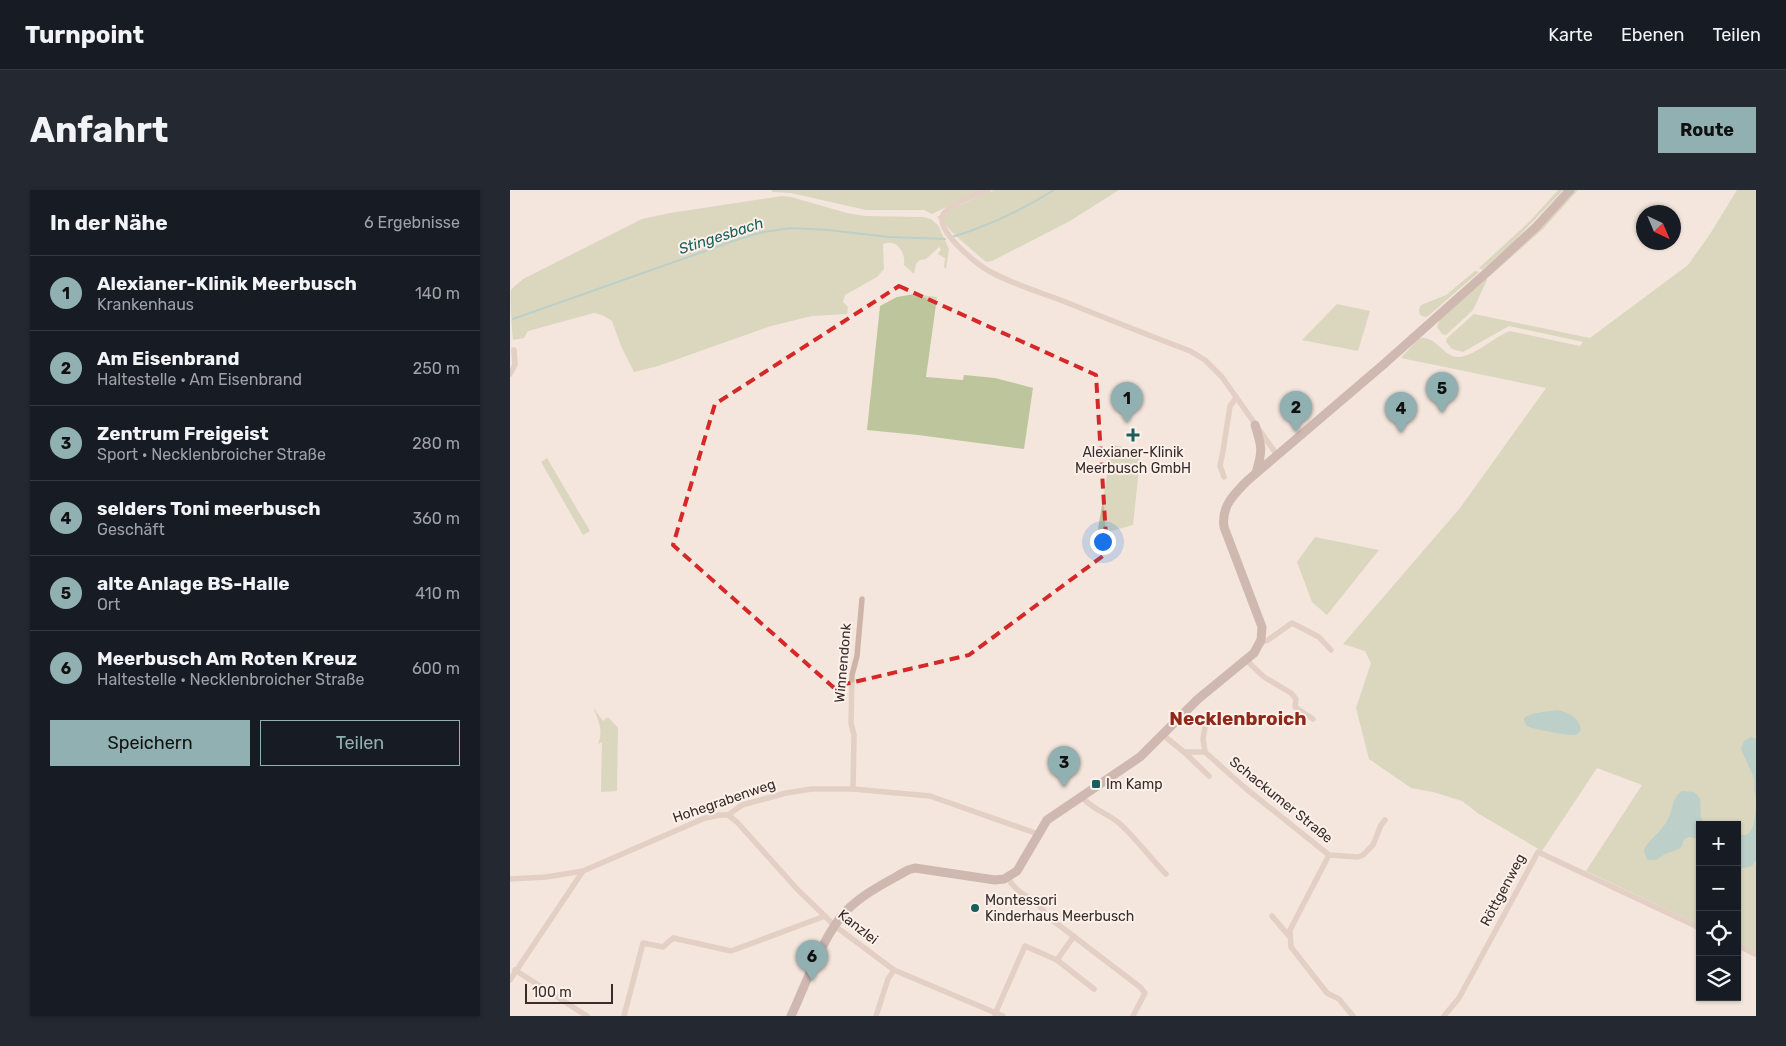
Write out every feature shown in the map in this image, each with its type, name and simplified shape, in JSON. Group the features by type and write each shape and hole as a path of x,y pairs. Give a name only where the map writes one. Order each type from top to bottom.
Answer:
{"main road":[{"path":"791,1016 818,957 835,926 847,910 858,901 912,868 925,868 995,880 1008,878 1022,865 1038,834 1048,820 1081,796 1132,764 1192,705 1256,651 1260,643 1261,624 1223,522 1224,511 1231,498 1256,473 1377,370 1499,261 1536,227 1570,190"},
{"path":"1255,425 1262,448 1256,473"}],"street":[{"path":"988,190 953,206 946,210 942,216 942,223 955,244 986,269 1196,354 1215,369 1277,455"},
{"path":"510,374 515,365 514,350"},
{"path":"1224,477 1220,466 1230,406 1236,398"},
{"name":"Winnendonk","path":"853,789 852,675 857,656 862,598"},
{"path":"1260,643 1268,640 1292,623 1319,637 1331,650"},
{"path":"1246,660 1264,677 1291,693 1296,699 1295,706 1313,719"},
{"path":"1184,752 1205,752 1203,739 1205,727"},
{"name":"Schackumer Straße","path":"1163,734 1209,776"},
{"name":"Schackumer Straße","path":"1205,752 1244,787 1329,855 1358,857 1364,855 1371,849 1385,820"},
{"name":"Hohegrabenweg","path":"510,879 546,877 583,871 704,818 728,815 742,805 786,793 812,789 853,789 930,796 1038,834"},
{"path":"1081,796 1090,806 1111,817 1129,832 1166,874"},
{"name":"Kanzlei","path":"728,815 737,822 773,864 835,926 894,970 994,1014 1003,1016"},
{"name":"Röttgenweg","path":"1444,1016 1459,998 1538,852 1696,926"},
{"path":"1329,855 1290,930 1289,936 1291,947 1295,954 1327,993 1339,999 1353,1016"},
{"path":"510,980 573,889 583,871"},
{"path":"1008,878 1015,889 1044,910 1047,916 1140,987 1145,993 1133,1016"},
{"path":"624,1016 643,943 663,947 673,938 731,951 825,916"},
{"path":"1272,916 1289,936"},
{"path":"1057,960 1074,936"},
{"path":"994,1014 1025,946 1057,960 1094,989"},
{"path":"1741,948 1755,954 1756,952"},
{"path":"516,970 587,1016"},
{"path":"876,1016 888,979 894,970"}],"highlighted area":[{"path":"899,286 1096,375 1107,553 969,655 833,687 673,545 715,404"}],"green space":[{"path":"772,190 982,190 932,214 924,210 866,210 791,193 772,192"},
{"path":"994,190 1119,190 1070,221 992,261 986,262 937,217"},
{"path":"1558,190 1563,190 1516,239 1482,270 1479,268 1530,221"},
{"path":"1575,190 1578,190 1543,229 1490,276 1488,275 1569,198"},
{"path":"1737,190 1756,190 1756,948 1754,951 1741,945 1741,821 1696,821 1696,923 1586,871 1642,785 1597,768 1542,851 1479,814 1462,801 1433,792 1411,788 1369,759 1356,708 1371,663 1365,651 1343,644 1460,508 1546,388 1401,358 1419,338 1431,340 1454,357 1460,357 1472,353 1510,331 1580,346 1583,342 1509,326 1463,352 1452,349 1446,342 1447,338 1474,314 1590,338 1688,265"},
{"path":"782,196 865,216 923,217 931,219 938,225 949,249 946,269 944,267 945,258 938,254 941,249 939,247 926,259 920,260 916,264 914,274 904,265 904,256 900,248 892,243 883,244 884,269 877,277 845,295 843,302 848,307 847,314 812,316 771,326 658,366 634,372 621,346 612,321 602,315 594,313 528,331 524,338 513,340 511,290 523,279 642,219"},
{"path":"1475,271 1479,272 1428,316 1420,315 1421,305 1446,295"},
{"path":"1487,276 1487,280 1473,310 1446,335 1442,334 1437,327 1440,319"},
{"path":"915,294 937,297 926,377 963,380 964,375 995,378 1033,388 1024,449 867,430 880,306 897,297"},
{"path":"1337,304 1370,311 1358,351 1302,340"},
{"path":"1112,445 1141,450 1133,525 1097,535"},
{"path":"547,458 590,531 583,535 541,462"},
{"path":"1315,537 1379,550 1327,615 1312,602 1297,562"},
{"path":"593,707 603,721 608,717 618,728 617,791 601,792 602,742 598,744 600,730"}],"water":[{"path":"1558,710 1570,714 1576,719 1581,730 1577,734 1572,735 1530,727 1525,722 1524,718 1531,715"},
{"path":"1751,737 1756,739 1756,799 1754,778 1741,749 1744,741"},
{"path":"1682,791 1694,792 1700,798 1702,821 1696,821 1696,838 1689,837 1684,839 1679,849 1665,854 1656,860 1647,860 1644,851 1645,847 1666,823 1674,800"},
{"path":"1756,806 1756,860 1753,865 1741,868 1741,834 1747,835 1754,822"}],"waterway":[{"name":"Stingesbach","path":"952,237 1004,217 1054,190"},
{"name":"Stingesbach","path":"513,319 742,238 764,232 791,228 889,237 945,239"}],"place":[{"name":"alte Anlage BS-Halle","path":"1442,413"},
{"name":"Alexianer-Klinik Meerbusch","path":"1127,423"},
{"name":"Am Eisenbrand","path":"1296,432"},
{"name":"selders Toni meerbusch","path":"1401,433"},
{"name":"Alexianer-Klinik Meerbusch GmbH","path":"1133,435"},
{"name":"Im Kamp","path":"1096,784"},
{"name":"Zentrum Freigeist","path":"1064,787"},
{"name":"Montessori Kinderhaus Meerbusch","path":"975,908"},
{"name":"Meerbusch Am Roten Kreuz","path":"812,981"}],"district":[{"name":"Necklenbroich","path":"1238,718"}]}
